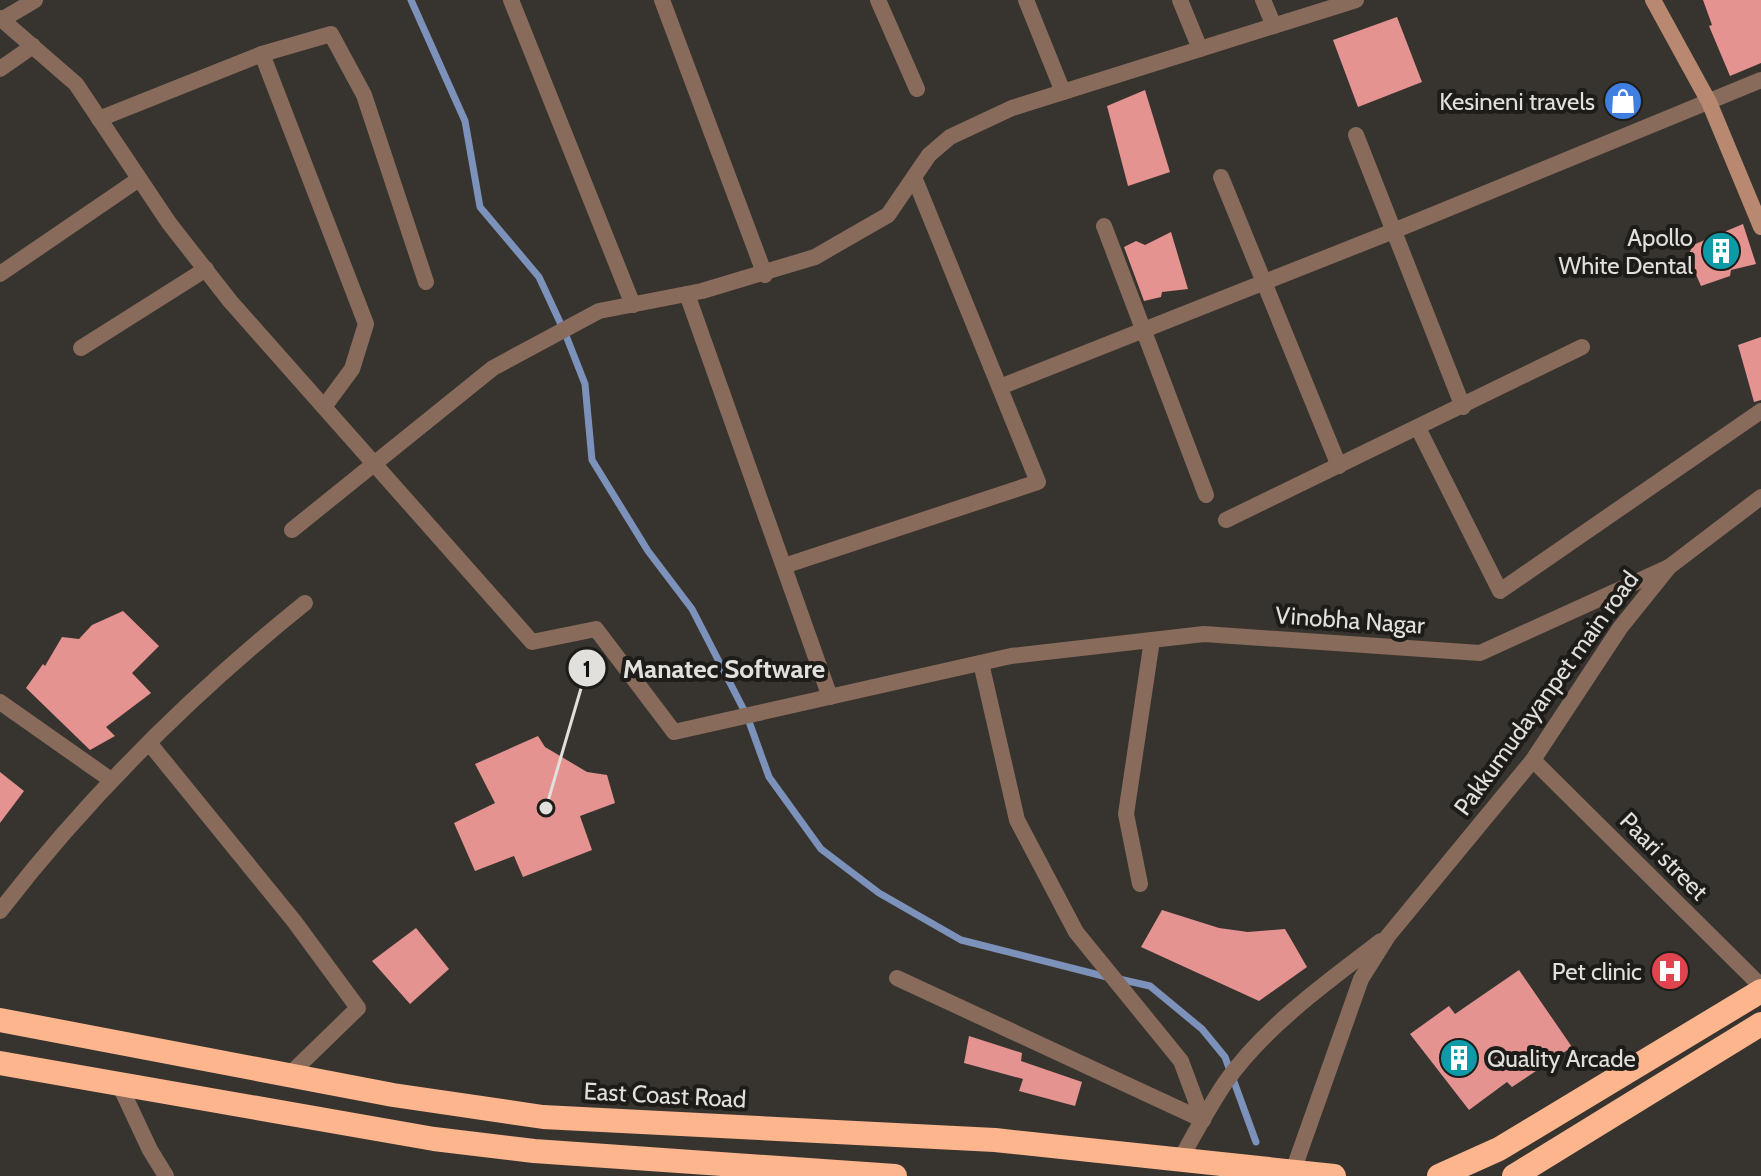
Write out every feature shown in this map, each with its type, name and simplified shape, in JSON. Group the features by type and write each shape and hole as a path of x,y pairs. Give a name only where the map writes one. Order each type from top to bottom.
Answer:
{"highway":[{"path":"1439,1176 1499,1149 1761,989"},
{"name":"East Coast Road","path":"0,1020 288,1076 543,1117 995,1140 1181,1158 1292,1174 1334,1176"},
{"path":"1514,1176 1761,1024"},
{"path":"0,1063 448,1141 534,1151 895,1176"}],"main road":[{"path":"1653,0 1709,102 1761,227"}],"street":[{"path":"35,0 2,19 76,84 139,179 206,269 374,463"},
{"path":"511,0 633,305"},
{"path":"662,0 765,275"},
{"path":"878,0 917,89"},
{"path":"1026,0 1063,92"},
{"path":"1180,0 1200,49"},
{"path":"1263,0 1274,26"},
{"path":"292,530 493,368 599,311 765,275 815,257 888,215 929,155 950,137 1012,108 1356,0"},
{"path":"99,119 262,54 331,34 364,95 426,282"},
{"path":"0,69 33,46"},
{"path":"262,54 366,324 352,369 324,407"},
{"path":"1000,387 1391,232 1761,80"},
{"path":"1356,135 1391,232 1463,407"},
{"path":"784,566 1038,482 914,177"},
{"path":"1221,177 1339,466"},
{"path":"0,274 139,179"},
{"path":"1104,226 1206,495"},
{"path":"81,348 206,269"},
{"path":"687,294 830,697"},
{"path":"1226,520 1582,347"},
{"path":"1418,428 1500,591 1761,411"},
{"name":"Vinobha Nagar","path":"374,463 532,642 596,629 674,732 1011,656 1204,634 1480,653 1669,567"},
{"name":"Pakkumudayanpet main road","path":"1388,936 1533,760 1620,628 1669,567 1761,497"},
{"path":"0,911 111,780 249,648 305,603"},
{"path":"1140,884 1126,814 1152,640"},
{"path":"981,663 1017,820 1076,932 1181,1061 1203,1120"},
{"path":"0,702 111,780"},
{"path":"150,744 294,921 358,1008 288,1076"},
{"name":"Paari street","path":"1533,760 1761,989"},
{"path":"1181,1158 1239,1065 1321,986 1388,936"},
{"path":"1292,1174 1361,979 1388,936"},
{"path":"897,978 1203,1120"},
{"path":"120,1086 150,1150 166,1176"}],"building":[{"path":"1703,0 1761,0 1761,63 1730,76 1709,26 1712,25"},
{"path":"1397,17 1422,82 1358,107 1333,40"},
{"path":"1145,90 1170,172 1128,186 1107,106"},
{"name":"Apollo White Dental","path":"1743,224 1756,264 1731,270 1730,276 1701,286 1688,256 1693,245"},
{"path":"1171,232 1188,289 1162,292 1161,297 1144,301 1124,247 1136,241 1145,245"},
{"path":"1761,337 1761,400 1754,402 1738,345"},
{"path":"123,611 159,646 132,673 151,693 106,727 115,736 90,750 26,688 43,664 45,666 62,637 79,639 92,625"},
{"path":"538,736 545,747 587,772 607,775 615,803 580,816 592,850 523,877 514,856 475,871 454,823 495,803 475,764"},
{"path":"0,772 24,791 0,823"},
{"path":"1162,910 1219,928 1248,932 1285,929 1307,967 1259,1001 1141,947"},
{"path":"416,928 449,969 410,1004 372,961"},
{"path":"1519,970 1572,1047 1512,1087 1507,1082 1469,1110 1410,1034 1449,1006 1455,1014"},
{"path":"969,1036 1022,1053 1021,1061 1082,1082 1075,1106 1019,1091 1023,1079 964,1063"}],"waterway":[{"path":"411,0 465,121 480,207 539,277 565,333 585,384 592,460 648,551 692,609 747,716 769,777 821,849 879,893 961,940 1107,977"},
{"path":"1119,979 1150,986 1202,1029 1225,1057 1256,1142"}],"place":[{"name":"Kesineni travels","path":"1623,101"},
{"name":"Apollo White Dental","path":"1721,251"},
{"name":"Manatec Software","path":"546,808"},
{"name":"Pet clinic","path":"1670,971"},
{"name":"Quality Arcade","path":"1459,1058"}]}
